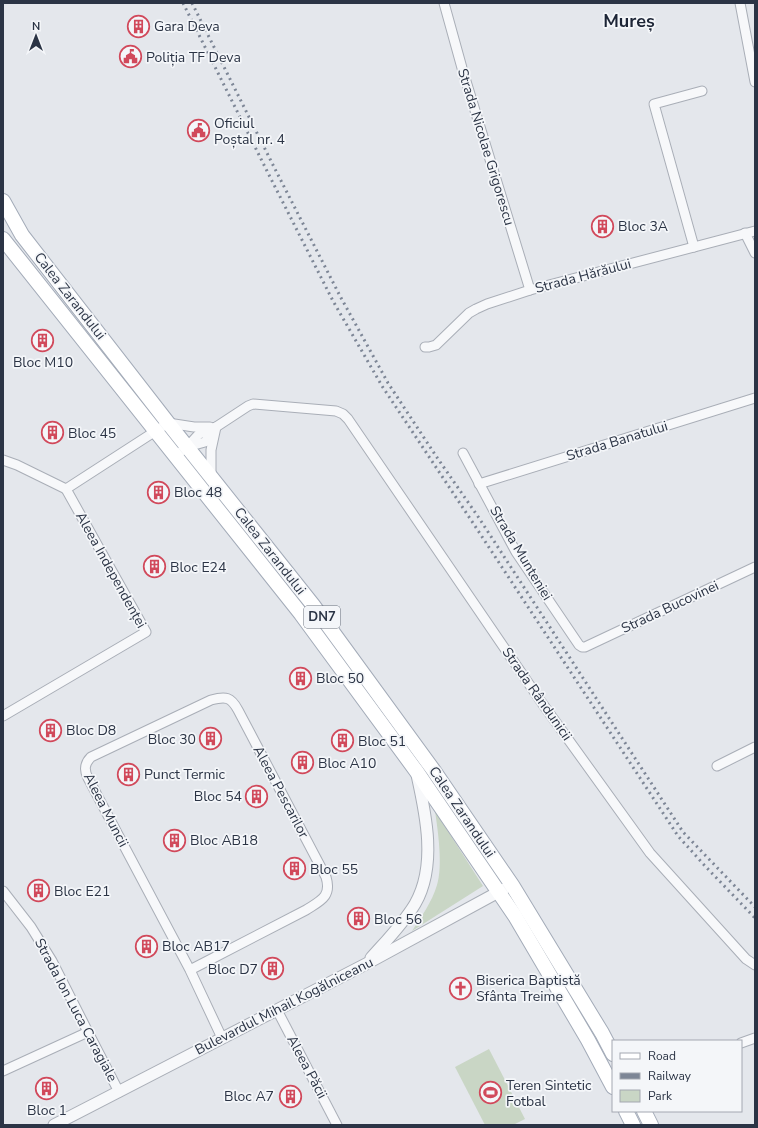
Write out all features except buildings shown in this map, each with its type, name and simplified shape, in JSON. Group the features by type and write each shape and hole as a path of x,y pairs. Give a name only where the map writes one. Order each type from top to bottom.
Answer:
{"main road":[{"name":"Calea Zarandului","path":"3,200 22,235 168,423 313,605 434,772 512,885 612,1052"},
{"name":"Calea Zarandului","path":"3,239 301,614 417,772 515,916 588,1040 612,1085"},
{"path":"626,1112 633,1125"},
{"path":"644,1112 651,1125"}],"street":[{"name":"Strada Nicolae Grigorescu","path":"444,3 462,68 530,290"},
{"path":"740,3 755,82"},
{"path":"694,247 654,104 702,91"},
{"name":"Strada Hărăului","path":"425,347 436,345 460,321 476,309 530,290 755,231"},
{"path":"745,233 755,254"},
{"name":"Strada Banatului","path":"479,484 755,398"},
{"name":"Strada Rândunicii","path":"216,427 253,404 336,411 343,414 348,419 542,703 650,853 746,958 755,965"},
{"path":"3,460 17,465 66,489 168,423 194,427 216,427"},
{"path":"175,456 188,447 205,442 216,427"},
{"path":"211,476 211,450 216,427"},
{"name":"Strada Munteniei","path":"463,453 516,552 579,645 586,647"},
{"name":"Aleea Independenței","path":"3,716 146,632 66,489"},
{"name":"Strada Bucovinei","path":"586,647 755,567"},
{"name":"Aleea Pescarilor","path":"190,970 319,902 326,896 328,884 326,877 234,703 229,699 222,697"},
{"name":"Aleea Muncii","path":"222,697 211,700 91,757 84,767 85,773 190,970 222,1038"},
{"path":"717,766 755,747"},
{"path":"366,964 410,911 421,892 425,881 428,850 427,832 417,772"},
{"name":"Bulevardul Mihail Kogălniceanu","path":"54,1125 70,1121 119,1092 366,964 512,885"},
{"name":"Strada Ion Luca Caragiale","path":"3,891 31,927 52,960 119,1092"},
{"name":"Aleea Păcii","path":"277,1010 337,1125"},
{"path":"3,1071 88,1032"},
{"path":"742,1043 755,1038"}],"green space":[{"path":"435,811 483,886 412,931 432,897 439,877 439,848"},
{"name":"Teren Sintetic Fotbal","path":"489,1049 525,1119 513,1125 485,1125 455,1067"}],"railway":[{"path":"183,3 333,301 382,386 678,836 755,918"},
{"path":"192,3 340,296 388,383 479,518 683,832 755,907"}],"place":[{"name":"Gara Deva","path":"139,26"},
{"name":"Poliția TF Deva","path":"131,57"},
{"name":"Oficiul Poștal nr. 4","path":"198,131"},
{"name":"Bloc 3A","path":"603,226"},
{"name":"Bloc M10","path":"43,340"},
{"name":"Bloc 45","path":"53,433"},
{"name":"Bloc 48","path":"159,492"},
{"name":"Bloc E24","path":"154,567"},
{"name":"Bloc 50","path":"301,678"},
{"name":"Bloc D8","path":"51,730"},
{"name":"Bloc 30","path":"211,739"},
{"name":"Bloc 51","path":"343,741"},
{"name":"Bloc A10","path":"302,763"},
{"name":"Punct Termic","path":"129,774"},
{"name":"Bloc 54","path":"257,796"},
{"name":"Bloc AB18","path":"175,840"},
{"name":"Bloc 55","path":"294,869"},
{"name":"Bloc E21","path":"38,891"},
{"name":"Bloc 56","path":"359,919"},
{"name":"Bloc AB17","path":"146,946"},
{"name":"Bloc D7","path":"273,969"},
{"name":"Biserica Baptistă Sfânta Treime","path":"461,988"},
{"name":"Bloc 1","path":"47,1088"},
{"name":"Teren Sintetic Fotbal","path":"490,1093"},
{"name":"Bloc A7","path":"290,1096"}],"district":[{"name":"Mureș","path":"629,21"}]}
